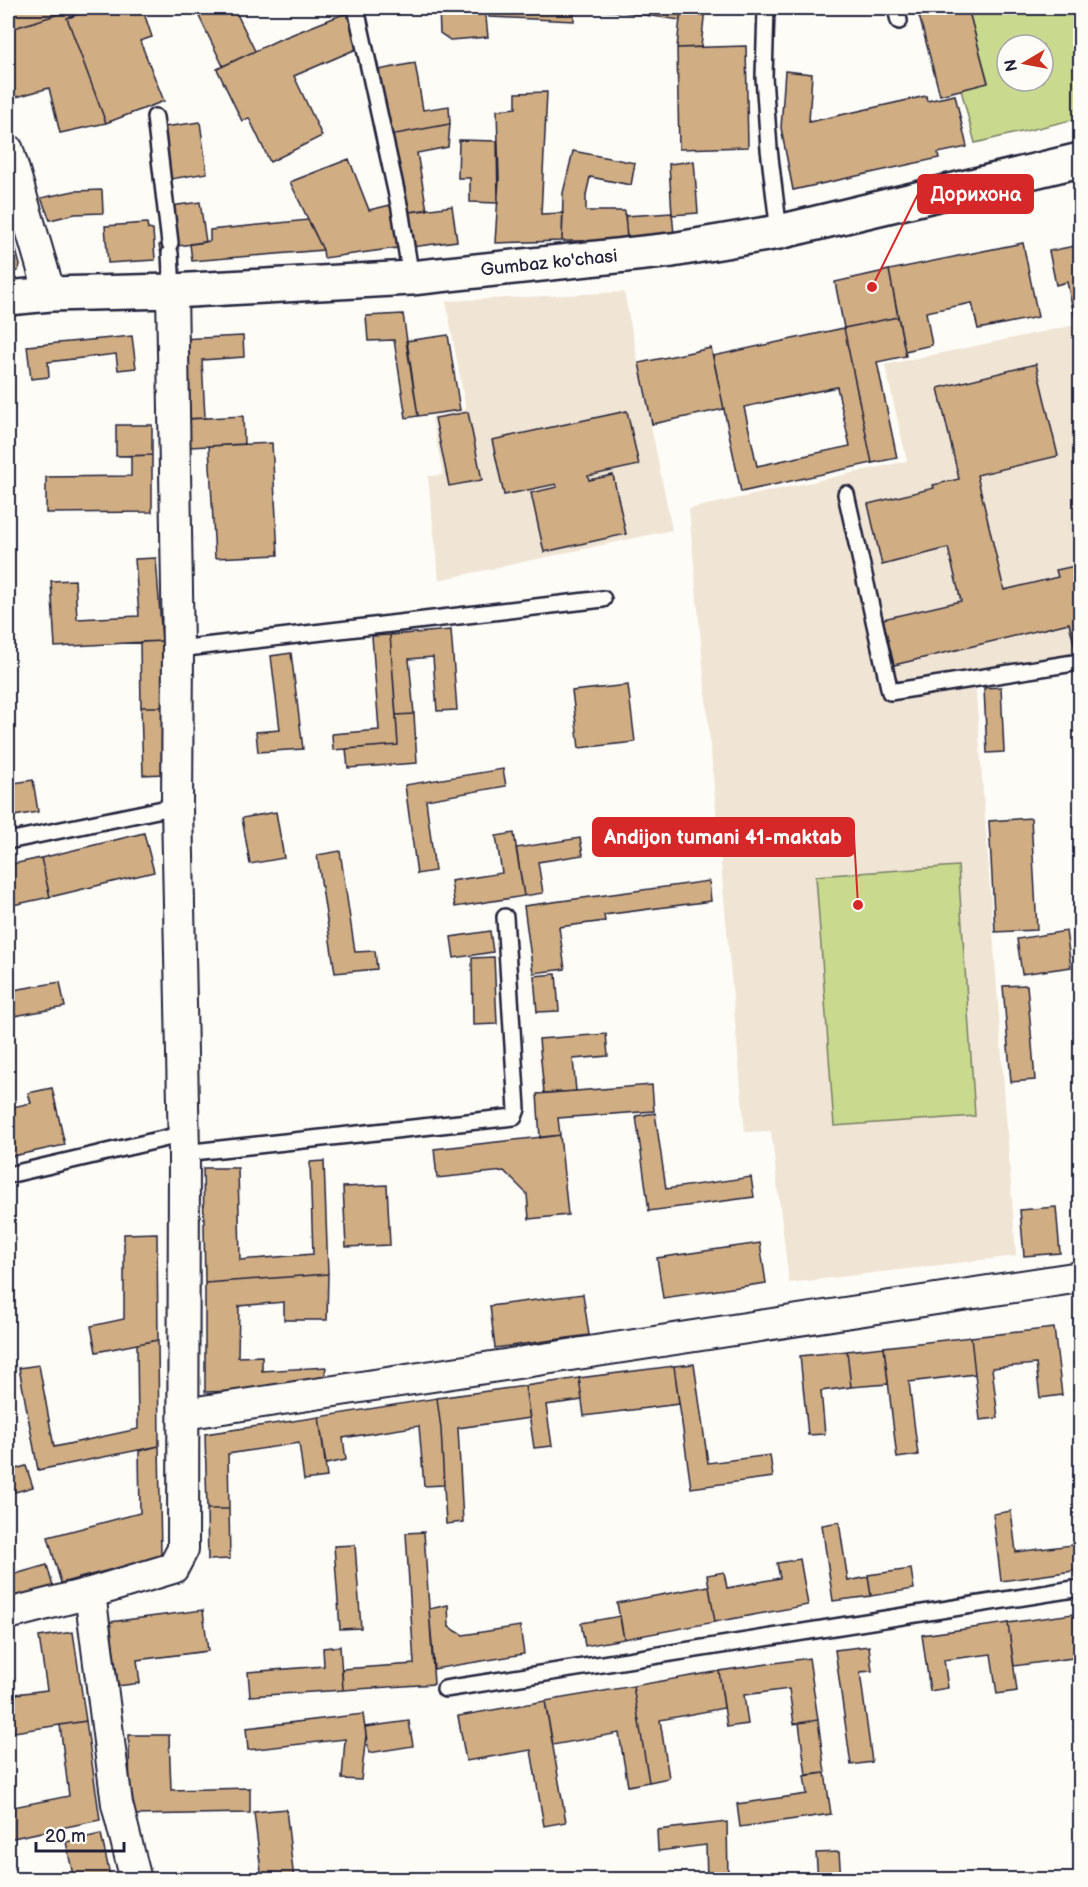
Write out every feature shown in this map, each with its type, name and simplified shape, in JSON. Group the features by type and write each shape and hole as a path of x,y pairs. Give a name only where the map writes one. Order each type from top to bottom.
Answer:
{"main road":[{"name":"Gumbaz ko'chasi","path":"8,298 50,294 172,291 411,278 672,250 779,232 1080,160"}],"street":[{"path":"8,150 50,294"},
{"path":"8,1614 173,1568 183,1549 184,1144 177,806 172,291"},
{"path":"184,1414 1080,1277"},
{"path":"90,1593 117,1804 136,1880"}],"lane":[{"path":"356,8 400,209 411,278"},
{"path":"766,8 764,77 769,149 779,232"},
{"path":"155,117 170,248 172,291"},
{"path":"846,494 890,692 1080,662"},
{"path":"177,649 603,599"},
{"path":"8,841 177,806"},
{"path":"8,1175 184,1144 514,1117 517,1109 505,917"},
{"path":"445,1689 1080,1588"}],"shaded area":[{"path":"624,292 672,530 439,580 428,476 443,475 432,417 466,410 446,301"},
{"path":"1075,325 1080,356 1080,661 975,679 1016,1256 789,1283 771,1131 745,1132 689,509 907,461 885,365"}],"green space":[{"path":"968,8 1080,8 1080,118 975,143 961,90 988,82"},
{"path":"958,866 975,1116 834,1126 816,876"}],"building":[{"path":"8,8 72,8 72,10 8,30"},
{"path":"96,8 150,8 143,10 152,37 140,41 164,101 106,123 67,18"},
{"path":"195,8 234,8 255,51 223,66"},
{"path":"439,8 485,8 488,37 450,40 440,33"},
{"path":"490,8 574,8 574,21 489,17"},
{"path":"588,8 681,8 680,20"},
{"path":"681,8 705,8 701,47 677,48"},
{"path":"917,8 968,8 988,83 940,95"},
{"path":"72,10 74,16 67,18 106,123 60,133 49,88 9,99 8,30"},
{"path":"346,13 361,47 294,76 322,136 270,162 249,118 242,121 217,69 278,40"},
{"path":"746,46 748,147 679,149 677,48"},
{"path":"415,63 423,110 449,106 450,124 390,135 378,70"},
{"path":"785,71 812,74 809,122 926,96 927,101 955,95 967,147 938,153 939,158 793,190 781,128"},
{"path":"547,92 541,214 563,213 562,241 495,243 499,179 497,110 516,108 516,93"},
{"path":"200,122 207,173 171,179 164,127"},
{"path":"450,124 448,147 417,153 427,210 409,212 409,215 404,216 390,135"},
{"path":"459,140 497,141 498,203 470,202 470,178 458,178"},
{"path":"573,151 635,163 631,185 590,177 586,195 586,211 625,211 627,241 562,241 563,193"},
{"path":"349,159 369,210 395,204 397,248 324,258 323,250 290,182"},
{"path":"694,161 698,213 672,215 669,164"},
{"path":"102,190 103,213 75,214 50,220 41,198 74,191"},
{"path":"200,202 206,242 178,246 171,206"},
{"path":"452,206 457,241 412,247 409,212"},
{"path":"672,213 674,234 627,237 625,216"},
{"path":"8,220 20,265 18,271 8,272"},
{"path":"308,220 323,250 192,261 190,244 210,241 210,230"},
{"path":"147,223 148,229 153,230 155,260 108,263 105,226"},
{"path":"177,242 178,252 161,254 159,245"},
{"path":"1023,243 1038,317 978,329 972,303 926,312 932,345 905,351 889,270"},
{"path":"1080,245 1080,343 1067,282 1056,285 1049,251"},
{"path":"889,270 898,317 844,328 835,282"},
{"path":"403,314 418,416 406,418 394,340 368,341 366,316"},
{"path":"898,317 906,356 877,362 897,458 872,463 844,328"},
{"path":"844,328 872,463 741,492 713,356","holes":["837,387 850,446 757,466 744,407"]},
{"path":"448,335 460,410 418,416 406,341"},
{"path":"132,336 136,368 118,370 116,354 48,362 49,377 31,379 27,346"},
{"path":"243,336 244,357 202,360 205,418 183,419 179,339"},
{"path":"711,348 724,409 652,424 639,363"},
{"path":"1036,364 1058,456 977,475 1004,590 1058,577 1056,570 1080,565 1080,655 1077,656 1069,623 894,665 883,619 961,601 948,548 882,565 868,504 934,488 933,485 959,479 938,388"},
{"path":"627,411 639,465 588,476 589,480 613,475 626,534 544,552 531,493 557,487 556,484 504,495 492,440"},
{"path":"468,412 482,480 449,486 435,418"},
{"path":"243,416 244,444 190,447 189,419"},
{"path":"116,425 152,425 152,455 116,456"},
{"path":"272,443 278,555 215,558 209,446"},
{"path":"152,455 152,512 46,513 46,477 131,476 131,456"},
{"path":"156,558 162,641 55,647 51,581 75,580 77,619 139,616 135,559"},
{"path":"451,630 457,710 437,711 433,657 409,659 414,714 396,715 390,635"},
{"path":"390,635 398,745 333,750 332,734 379,730 372,636"},
{"path":"162,641 163,707 141,707 140,642"},
{"path":"291,653 303,749 258,752 256,732 280,730 271,656"},
{"path":"628,685 635,742 579,748 572,691"},
{"path":"1001,687 1004,752 987,753 984,688"},
{"path":"141,707 163,707 164,774 143,775"},
{"path":"414,714 417,763 348,768 346,749 398,745 396,715"},
{"path":"503,769 506,786 426,800 435,871 417,874 405,785"},
{"path":"33,780 38,812 8,817 8,784"},
{"path":"276,812 284,858 250,864 242,818"},
{"path":"1031,818 1037,930 995,932 989,821"},
{"path":"1076,830 1080,830 1080,900 1079,900"},
{"path":"144,833 154,872 50,897 41,858"},
{"path":"514,833 524,896 455,907 451,881 502,873 496,836"},
{"path":"580,838 583,855 538,862 543,893 524,896 516,848"},
{"path":"340,851 355,952 375,951 377,969 335,973 317,855"},
{"path":"41,858 50,897 8,906 8,865"},
{"path":"709,881 711,901 604,915 605,921 559,927 565,969 533,973 524,906"},
{"path":"490,931 493,952 454,958 451,937"},
{"path":"1066,931 1071,967 1022,974 1017,939"},
{"path":"494,957 497,1024 473,1025 472,958"},
{"path":"556,974 559,1011 537,1012 534,976"},
{"path":"60,982 65,1007 8,1017 8,991"},
{"path":"1077,984 1080,984 1080,1006 1079,1006"},
{"path":"1027,985 1035,1080 1011,1082 1003,986"},
{"path":"606,1034 608,1056 573,1059 576,1091 544,1093 539,1039"},
{"path":"652,1085 654,1111 558,1118 560,1135 540,1138 537,1094"},
{"path":"52,1088 65,1145 8,1157 8,1108 31,1103 28,1093"},
{"path":"655,1113 666,1189 751,1177 754,1197 649,1211 636,1116"},
{"path":"560,1135 568,1215 529,1219 527,1194 504,1171 437,1178 434,1149"},
{"path":"324,1161 328,1274 205,1283 203,1168 238,1168 240,1260 313,1254 310,1162"},
{"path":"387,1185 390,1245 346,1247 343,1187"},
{"path":"1056,1207 1060,1253 1024,1256 1020,1210"},
{"path":"157,1233 158,1340 96,1352 91,1326 124,1319 124,1234"},
{"path":"760,1243 766,1283 663,1298 657,1258"},
{"path":"328,1274 327,1320 284,1320 284,1302 239,1306 238,1357 262,1356 262,1371 326,1367 324,1379 261,1390 205,1392 205,1283"},
{"path":"583,1294 589,1335 495,1348 490,1306"},
{"path":"1054,1328 1062,1395 1040,1398 1036,1364 992,1368 998,1418 980,1420 971,1337"},
{"path":"971,1337 975,1374 909,1382 918,1455 897,1458 884,1347"},
{"path":"158,1340 159,1446 38,1470 19,1368 39,1365 54,1447 138,1429 137,1344"},
{"path":"884,1347 888,1384 851,1387 847,1351"},
{"path":"847,1351 851,1387 821,1391 825,1434 808,1435 800,1356"},
{"path":"694,1364 708,1463 770,1455 773,1477 691,1488 674,1366"},
{"path":"674,1366 679,1404 584,1416 579,1378"},
{"path":"579,1378 582,1400 546,1405 552,1446 534,1448 525,1386"},
{"path":"525,1386 530,1418 458,1428 463,1522 446,1524 437,1398"},
{"path":"437,1398 444,1485 424,1486 419,1426 343,1438 346,1460 326,1464 319,1417"},
{"path":"319,1417 327,1477 304,1480 299,1443 228,1454 229,1509 207,1509 205,1434"},
{"path":"159,1446 161,1556 61,1583 48,1537 140,1513 139,1451"},
{"path":"26,1466 33,1487 8,1494 8,1471"},
{"path":"207,1509 229,1509 230,1559 208,1560"},
{"path":"1011,1511 1016,1552 1080,1544 1080,1570 1001,1581 993,1514"},
{"path":"839,1522 848,1581 868,1577 871,1596 833,1601 822,1525"},
{"path":"424,1532 434,1684 343,1690 342,1669 414,1664 406,1533"},
{"path":"355,1545 361,1628 340,1629 334,1546"},
{"path":"800,1559 808,1605 715,1622 707,1575 724,1572 727,1588 780,1578 777,1563"},
{"path":"47,1565 53,1587 8,1599 8,1576"},
{"path":"911,1569 914,1589 871,1596 868,1575"},
{"path":"709,1586 715,1622 624,1639 617,1603"},
{"path":"448,1605 449,1627 463,1635 520,1626 524,1654 434,1669 429,1609"},
{"path":"203,1610 208,1651 137,1660 140,1683 118,1686 110,1622"},
{"path":"1080,1613 1080,1657 1014,1666 1008,1623"},
{"path":"620,1616 624,1639 585,1646 581,1623"},
{"path":"1008,1623 1017,1691 997,1694 991,1654 944,1660 948,1688 930,1691 922,1635"},
{"path":"73,1632 86,1721 8,1733 8,1695 47,1690 39,1637"},
{"path":"340,1646 343,1690 250,1696 248,1672 324,1666 323,1648"},
{"path":"869,1646 872,1671 860,1672 872,1762 851,1765 835,1650"},
{"path":"809,1658 818,1720 794,1724 789,1689 744,1695 748,1724 727,1727 719,1671"},
{"path":"719,1671 724,1708 660,1720 669,1778 649,1782 633,1686"},
{"path":"633,1686 649,1782 628,1786 619,1733 553,1745 545,1701"},
{"path":"545,1701 566,1822 544,1826 531,1750 466,1761 458,1716"},
{"path":"363,1714 366,1735 361,1780 342,1779 345,1739 248,1750 246,1728"},
{"path":"818,1720 825,1773 806,1775 799,1723"},
{"path":"86,1721 100,1820 8,1839 8,1808 69,1796 60,1725"},
{"path":"409,1721 413,1746 369,1753 365,1727"},
{"path":"129,1735 169,1735 171,1790 250,1788 250,1813 130,1815"},
{"path":"825,1773 831,1814 740,1827 737,1804 807,1794 804,1776"},
{"path":"286,1809 294,1880 262,1880 254,1812"},
{"path":"727,1822 728,1880 707,1880 706,1845 658,1851 657,1830"},
{"path":"101,1834 111,1880 74,1880 66,1842"},
{"path":"839,1852 841,1880 818,1880 816,1853"},
{"path":"1080,1868 1080,1880 1077,1880 1076,1869"}],"place":[{"name":"Дорихона","path":"872,287"},
{"name":"Andijon tumani 41-maktab","path":"858,905"}]}
